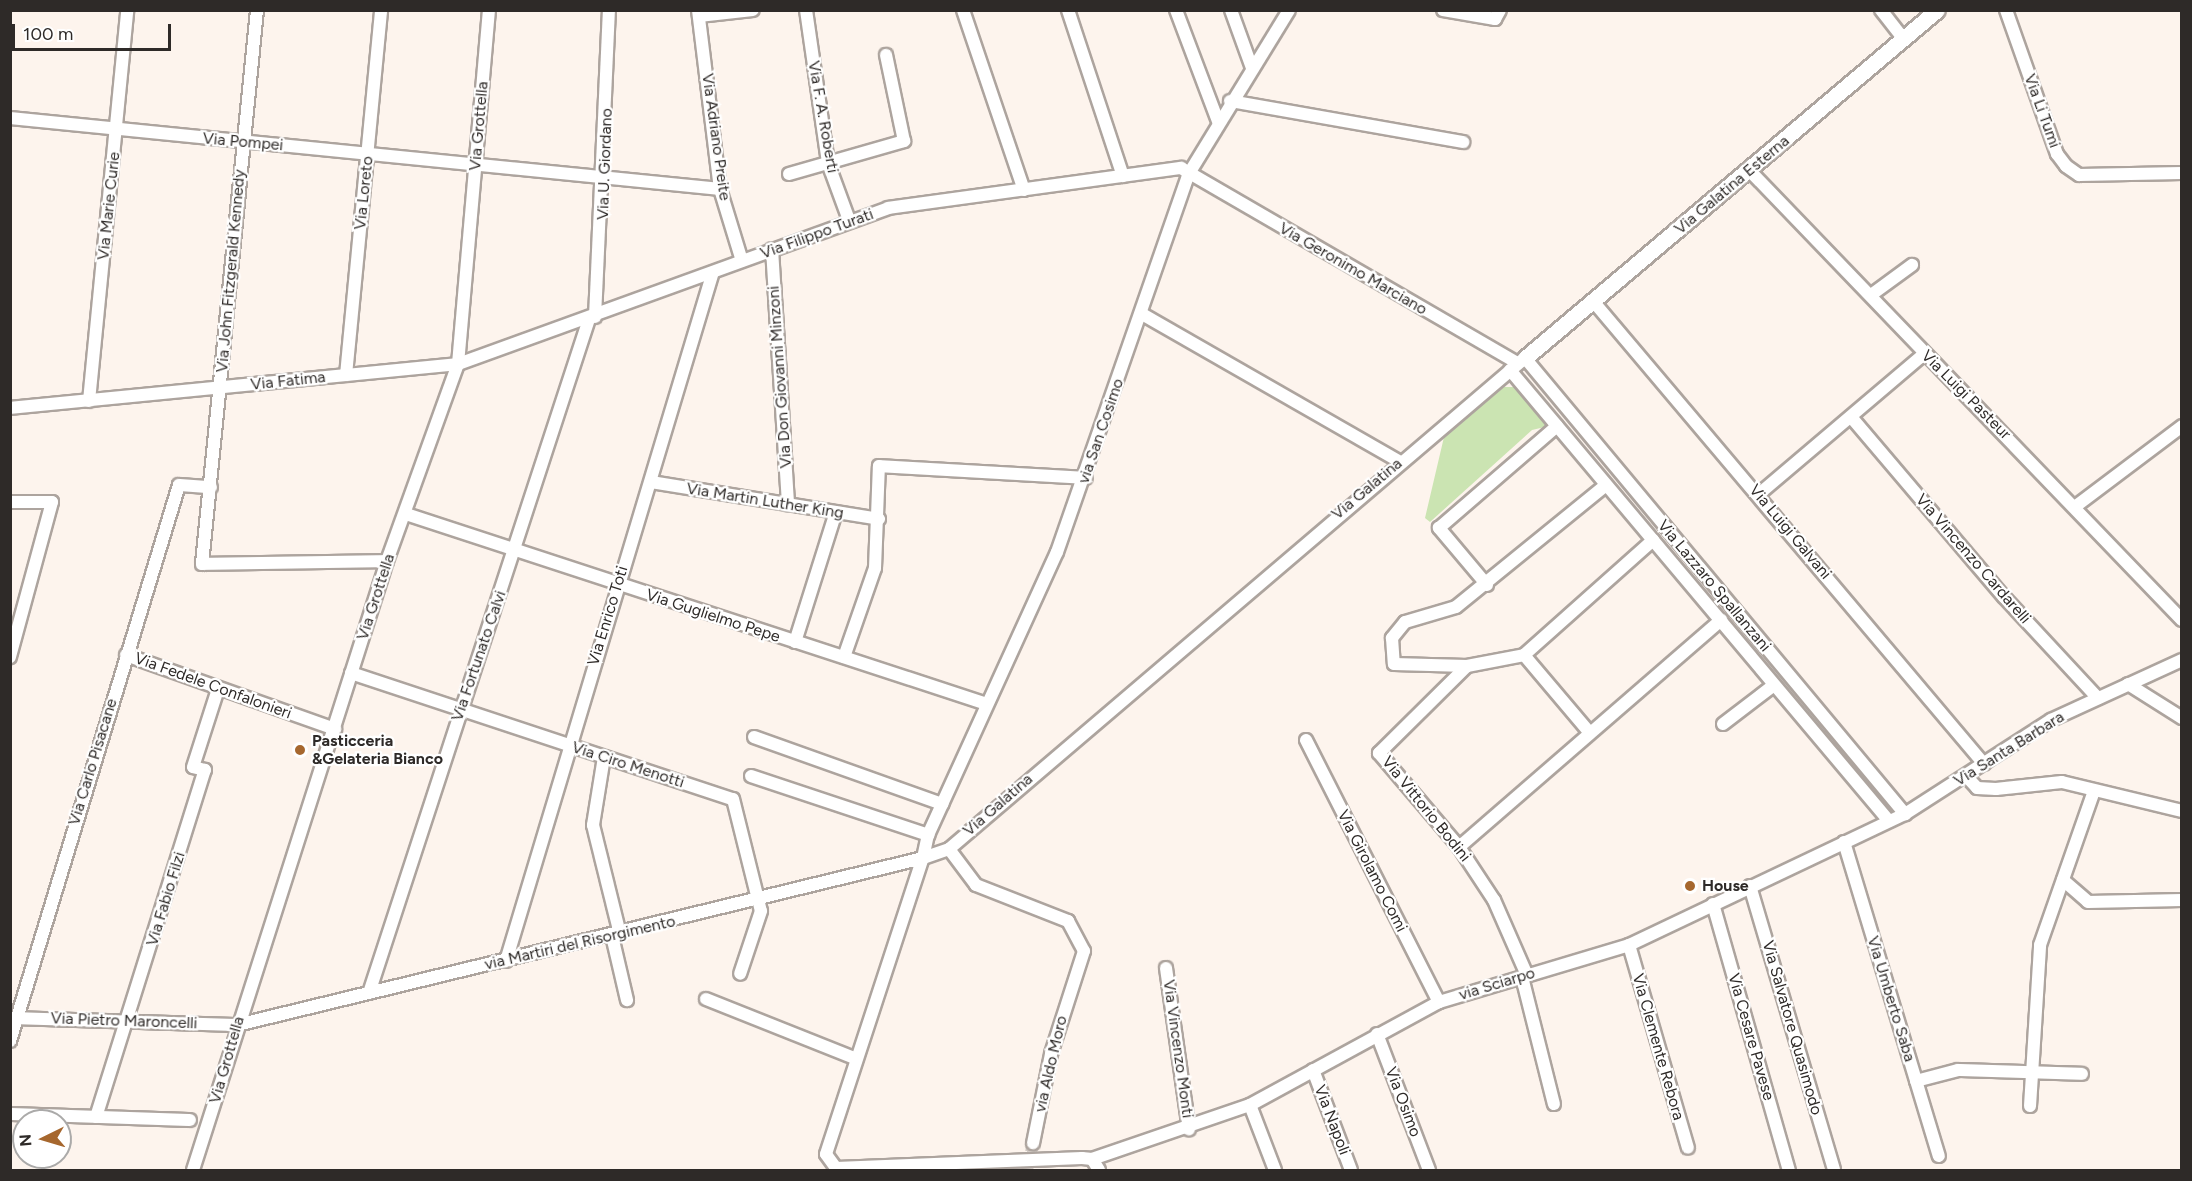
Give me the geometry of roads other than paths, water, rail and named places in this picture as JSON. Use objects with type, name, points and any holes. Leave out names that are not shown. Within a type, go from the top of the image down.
[{"type":"main road","name":"Via Galatina Esterna","points":[[1518,364],[1750,171],[1937,10]]},
{"type":"street","name":"Via Marie Curie","points":[[89,401],[127,10]]},
{"type":"street","name":"Via John Fitzgerald Kennedy","points":[[257,10],[202,564],[387,561]]},
{"type":"street","name":"Via Loreto","points":[[346,375],[381,10]]},
{"type":"street","name":"Via U. Giordano","points":[[592,318],[606,178],[609,10]]},
{"type":"street","points":[[699,13],[753,10]]},
{"type":"street","name":"Via F. A. Roberti","points":[[806,10],[828,162],[849,220]]},
{"type":"street","points":[[963,10],[1024,190]]},
{"type":"street","points":[[1068,10],[1122,176]]},
{"type":"street","points":[[1176,10],[1218,121]]},
{"type":"street","points":[[1231,10],[1252,68]]},
{"type":"street","points":[[1443,10],[1495,19],[1500,10]]},
{"type":"street","points":[[1881,10],[1904,39]]},
{"type":"street","name":"Via Li Tumi","points":[[2006,10],[2057,154],[2066,166],[2079,175],[2181,173]]},
{"type":"street","name":"Via Grottella","points":[[193,1170],[237,1025],[335,729],[387,561],[406,514],[458,364],[490,11]]},
{"type":"street","name":"Via Adriano Preite","points":[[699,13],[720,189],[742,261]]},
{"type":"street","name":"via San Cosimo","points":[[923,858],[928,835],[1086,478],[1188,175],[1218,121],[1285,13]]},
{"type":"street","points":[[789,174],[904,141],[886,56]]},
{"type":"street","points":[[1230,101],[1463,142]]},
{"type":"street","name":"Via Pompei","points":[[10,118],[243,142],[475,162],[720,189]]},
{"type":"street","name":"Via Filippo Turati","points":[[458,364],[592,318],[849,220],[918,202],[1181,168],[1188,175]]},
{"type":"street","name":"Via Luigi Pasteur","points":[[1750,171],[1871,295],[1924,354],[2076,506],[2181,620]]},
{"type":"street","name":"Via Geronimo Marciano","points":[[1188,175],[1518,364]]},
{"type":"street","name":"Via Don Giovanni Minzoni","points":[[772,249],[788,504]]},
{"type":"street","points":[[1871,295],[1912,265]]},
{"type":"street","name":"Via Enrico Toti","points":[[506,961],[568,746],[651,482],[713,272]]},
{"type":"street","name":"Via Luigi Galvani","points":[[1593,301],[1759,494],[1984,764]]},
{"type":"street","points":[[1142,314],[1400,462]]},
{"type":"street","name":"Via Fortunato Calvi","points":[[369,993],[460,710],[592,318]]},
{"type":"street","points":[[1759,494],[1852,418],[1924,354]]},
{"type":"street","name":"Via Fatima","points":[[10,408],[458,364]]},
{"type":"street","name":"Via Lazzaro Spallanzani","points":[[1518,364],[1557,426],[1889,821]]},
{"type":"street","name":"Via Lazzaro Spallanzani","points":[[1518,364],[1905,814]]},
{"type":"street","name":"Via Galatina","points":[[923,858],[948,849],[1400,462],[1518,364]]},
{"type":"street","name":"Via Vincenzo Cardarelli","points":[[1852,418],[2004,597],[2098,698]]},
{"type":"street","points":[[1486,585],[1439,528],[1557,426]]},
{"type":"street","points":[[2076,506],[2178,433]]},
{"type":"street","points":[[844,657],[875,568],[879,519],[879,466],[1086,478]]},
{"type":"street","name":"Via Martin Luther King","points":[[651,482],[879,519]]},
{"type":"street","name":"Via Carlo Pisacane","points":[[10,1041],[14,1018],[179,485],[211,487]]},
{"type":"street","points":[[1606,485],[1486,585],[1456,607],[1405,622],[1392,638],[1394,664],[1467,666],[1524,655],[1653,540]]},
{"type":"street","points":[[10,502],[52,502],[10,657]]},
{"type":"street","points":[[795,642],[837,512]]},
{"type":"street","name":"Via Guglielmo Pepe","points":[[406,514],[514,552],[987,704]]},
{"type":"street","points":[[1459,847],[1721,620]]},
{"type":"street","name":"Via Fedele Confalonieri","points":[[126,654],[218,689],[335,729]]},
{"type":"street","points":[[1524,655],[1590,733]]},
{"type":"street","name":"Via Santa Barbara","points":[[1905,814],[2051,720],[2181,660]]},
{"type":"street","name":"Via Vittorio Bodini","points":[[1467,666],[1379,753],[1459,847],[1494,900],[1525,976],[1554,1104]]},
{"type":"street","name":"Via Ciro Menotti","points":[[351,673],[733,799],[761,911],[740,974]]},
{"type":"street","points":[[2128,684],[2181,718]]},
{"type":"street","points":[[1723,724],[1774,685]]},
{"type":"street","name":"Via Fabio Filzi","points":[[96,1117],[205,770],[192,767],[218,689]]},
{"type":"street","points":[[754,737],[942,804]]},
{"type":"street","name":"Via Girolamo Comi","points":[[1306,740],[1439,1002]]},
{"type":"street","points":[[604,757],[593,825],[627,1000]]},
{"type":"street","points":[[751,776],[928,835]]},
{"type":"street","points":[[1966,776],[1987,789],[2062,782],[2181,811]]},
{"type":"street","points":[[2030,1106],[2040,945],[2094,791]]},
{"type":"street","name":"via Sciarpo","points":[[1096,1165],[1250,1106],[1377,1034],[1439,1002],[1629,945],[1905,814]]},
{"type":"street","name":"Via Umberto Saba","points":[[1844,842],[1939,1156]]},
{"type":"street","name":"via Aldo Moro","points":[[948,849],[976,885],[1068,921],[1084,951],[1051,1053],[1033,1143]]},
{"type":"street","points":[[923,858],[854,1058],[826,1154],[836,1168],[1096,1165]]},
{"type":"street","name":"via Martiri del Risorgimento","points":[[237,1025],[616,935],[923,858]]},
{"type":"street","points":[[2063,880],[2088,902],[2181,900]]},
{"type":"street","name":"Via Salvatore Quasimodo","points":[[1750,886],[1834,1170]]},
{"type":"street","name":"Via Cesare Pavese","points":[[1713,904],[1789,1170]]},
{"type":"street","name":"Via Clemente Rebora","points":[[1629,945],[1688,1148]]},
{"type":"street","name":"Via Vincenzo Monti","points":[[1166,968],[1189,1129]]},
{"type":"street","points":[[706,999],[854,1058]]},
{"type":"street","name":"Via Pietro Maroncelli","points":[[14,1018],[237,1025]]},
{"type":"street","name":"Via Osimo","points":[[1377,1034],[1430,1170]]},
{"type":"street","name":"Via Napoli","points":[[1313,1070],[1351,1170]]},
{"type":"street","points":[[1916,1081],[1958,1070],[2082,1074]]},
{"type":"street","points":[[1250,1106],[1275,1170]]},
{"type":"street","points":[[10,1114],[190,1120]]},
{"type":"tunnel","points":[[1027,1170],[1033,1143]]},
{"type":"place","name":"Pasticceria &Gelateria Bianco","points":[[300,750]]},
{"type":"place","name":"House","points":[[1690,886]]}]
